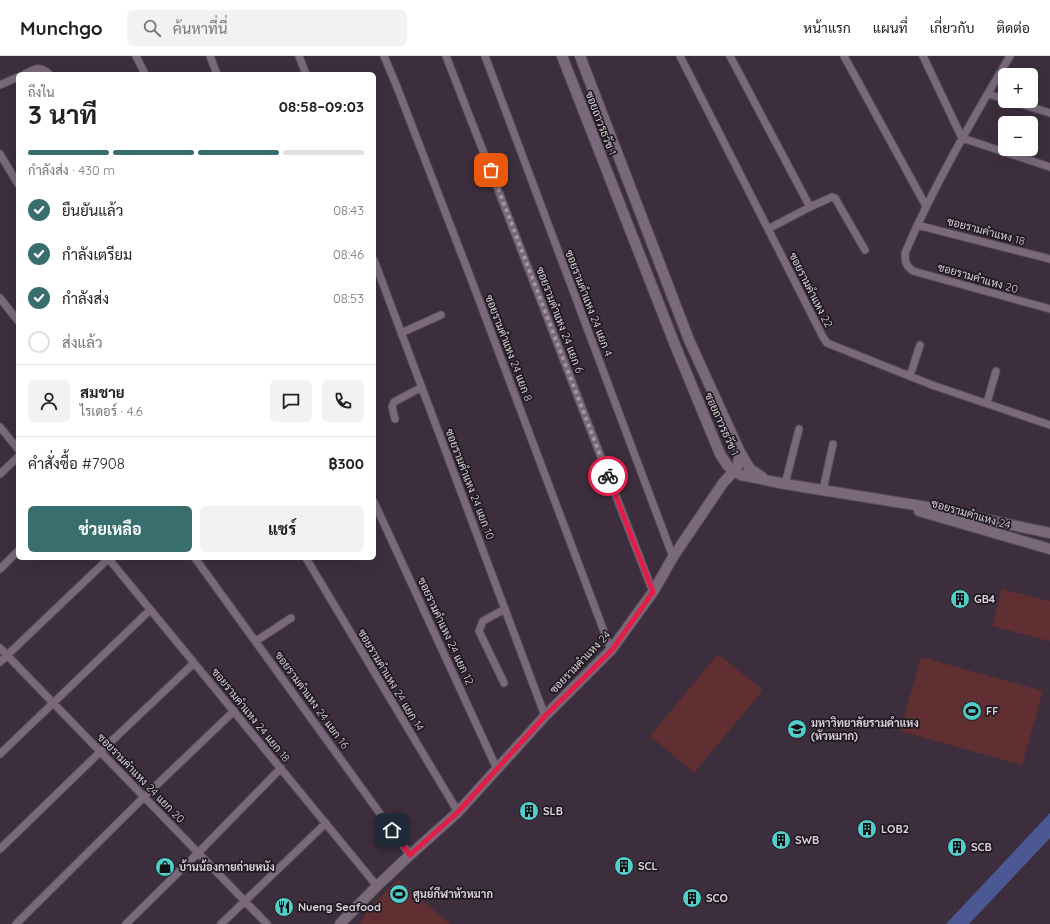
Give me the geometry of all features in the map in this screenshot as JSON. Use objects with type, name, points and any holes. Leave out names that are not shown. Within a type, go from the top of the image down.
[{"type":"main road","name":"ซอยถาวรธวัช 1","points":[[562,56],[675,345],[720,454],[727,465],[734,471],[738,465],[740,452],[689,340],[580,56]]},
{"type":"main road","points":[[675,345],[678,350],[682,350],[690,345],[689,340]]},
{"type":"main road","points":[[740,452],[750,469],[767,480]]},
{"type":"main road","points":[[720,454],[724,473],[723,483],[740,480],[767,480]]},
{"type":"main road","name":"ซอยรามคำแหง 24","points":[[340,924],[377,886],[458,812],[545,716],[612,650],[653,592],[672,557],[723,483],[734,471],[741,475],[785,484],[927,507],[1048,533]]},
{"type":"main road","name":"ซอยรามคำแหง 24","points":[[887,500],[902,507],[1050,549]]},
{"type":"street","points":[[136,56],[144,72]]},
{"type":"street","points":[[210,56],[216,72]]},
{"type":"street","points":[[299,56],[305,72]]},
{"type":"street","name":"ซอยรามคำแหง 24 แยก 8","points":[[384,56],[476,291],[612,650]]},
{"type":"street","name":"ซอยรามคำแหง 24 แยก 6","points":[[446,56],[653,592]]},
{"type":"street","name":"ซอยรามคำแหง 24 แยก 4","points":[[485,56],[672,557]]},
{"type":"street","name":"ซอยรามคำแหง 22","points":[[680,56],[823,337],[827,342],[932,385],[1050,425]]},
{"type":"street","points":[[730,56],[810,207]]},
{"type":"street","points":[[844,56],[926,206]]},
{"type":"street","points":[[923,56],[962,138],[1050,167]]},
{"type":"street","points":[[917,225],[962,138],[1010,56]]},
{"type":"street","points":[[30,72],[39,68],[46,72]]},
{"type":"street","points":[[0,85],[16,78]]},
{"type":"street","points":[[988,94],[998,97]]},
{"type":"street","points":[[1034,108],[1050,113]]},
{"type":"street","points":[[0,154],[16,181]]},
{"type":"street","points":[[768,229],[832,197],[835,198],[865,250]]},
{"type":"street","name":"ซอยรามคำแหง 18","points":[[917,225],[1050,260]]},
{"type":"street","name":"ซอยรามคำแหง 20","points":[[917,225],[905,254],[907,267],[913,271],[1050,309]]},
{"type":"street","name":"ซอยรามคำแหง 24 แยก 10","points":[[376,265],[545,716]]},
{"type":"street","points":[[0,298],[16,318]]},
{"type":"street","points":[[401,333],[441,315]]},
{"type":"street","points":[[910,376],[920,345]]},
{"type":"street","points":[[987,403],[996,371]]},
{"type":"street","points":[[395,419],[392,407],[394,402],[422,387]]},
{"type":"street","points":[[0,427],[16,447]]},
{"type":"street","points":[[785,484],[799,429]]},
{"type":"street","points":[[823,490],[833,444]]},
{"type":"street","points":[[0,474],[16,459]]},
{"type":"street","name":"ซอยรามคำแหง 24 แยก 12","points":[[376,506],[497,769]]},
{"type":"street","points":[[0,568],[16,553]]},
{"type":"street","points":[[0,662],[106,560]]},
{"type":"street","name":"ซอยรามคำแหง 24 แยก 18","points":[[110,560],[377,886]]},
{"type":"street","name":"ซอยรามคำแหง 24 แยก 16","points":[[196,560],[410,855]]},
{"type":"street","name":"ซอยรามคำแหง 24 แยก 14","points":[[307,560],[458,812]]},
{"type":"street","points":[[504,683],[479,630],[483,621],[505,609]]},
{"type":"street","points":[[0,754],[150,610]]},
{"type":"street","points":[[256,641],[291,618]]},
{"type":"street","name":"ซอยรามคำแหง 24 แยก 20","points":[[0,648],[267,924]]},
{"type":"street","points":[[0,849],[194,663]]},
{"type":"street","points":[[16,924],[144,797],[234,711]]},
{"type":"street","points":[[126,924],[198,853],[280,768]]},
{"type":"street","points":[[220,924],[245,902],[326,823]]},
{"type":"shaded area","points":[[1002,589],[1050,601],[1050,641],[992,626]]},
{"type":"shaded area","points":[[718,654],[763,690],[694,773],[650,736]]},
{"type":"shaded area","name":"FF","points":[[921,657],[1043,691],[1022,765],[900,731]]},
{"type":"shaded area","name":"ศูนย์กีฬาหัวหมาก","points":[[398,880],[450,924],[360,924],[368,909]]},
{"type":"water","points":[[1050,813],[1050,838],[969,924],[946,924]]},
{"type":"way so far","points":[[491,170],[608,476]]},
{"type":"place","name":"GB4","points":[[960,599]]},
{"type":"place","name":"FF","points":[[972,711]]},
{"type":"place","name":"มหาวิทยาลัยรามคำแหง (หัวหมาก)","points":[[797,729]]},
{"type":"place","name":"SLB","points":[[529,811]]},
{"type":"place","name":"LOB2","points":[[867,829]]},
{"type":"place","name":"SWB","points":[[781,840]]},
{"type":"place","name":"SCB","points":[[957,847]]},
{"type":"place","name":"SCL","points":[[624,866]]},
{"type":"place","name":"บ้านน้องกายถ่ายหนัง","points":[[165,867]]},
{"type":"place","name":"ศูนย์กีฬาหัวหมาก","points":[[399,894]]},
{"type":"place","name":"SCO","points":[[692,898]]},
{"type":"place","name":"Nueng Seafood","points":[[284,907]]},
{"type":"route","points":[[392,830],[410,855],[458,812],[545,716],[612,650],[653,592],[608,476]]}]
